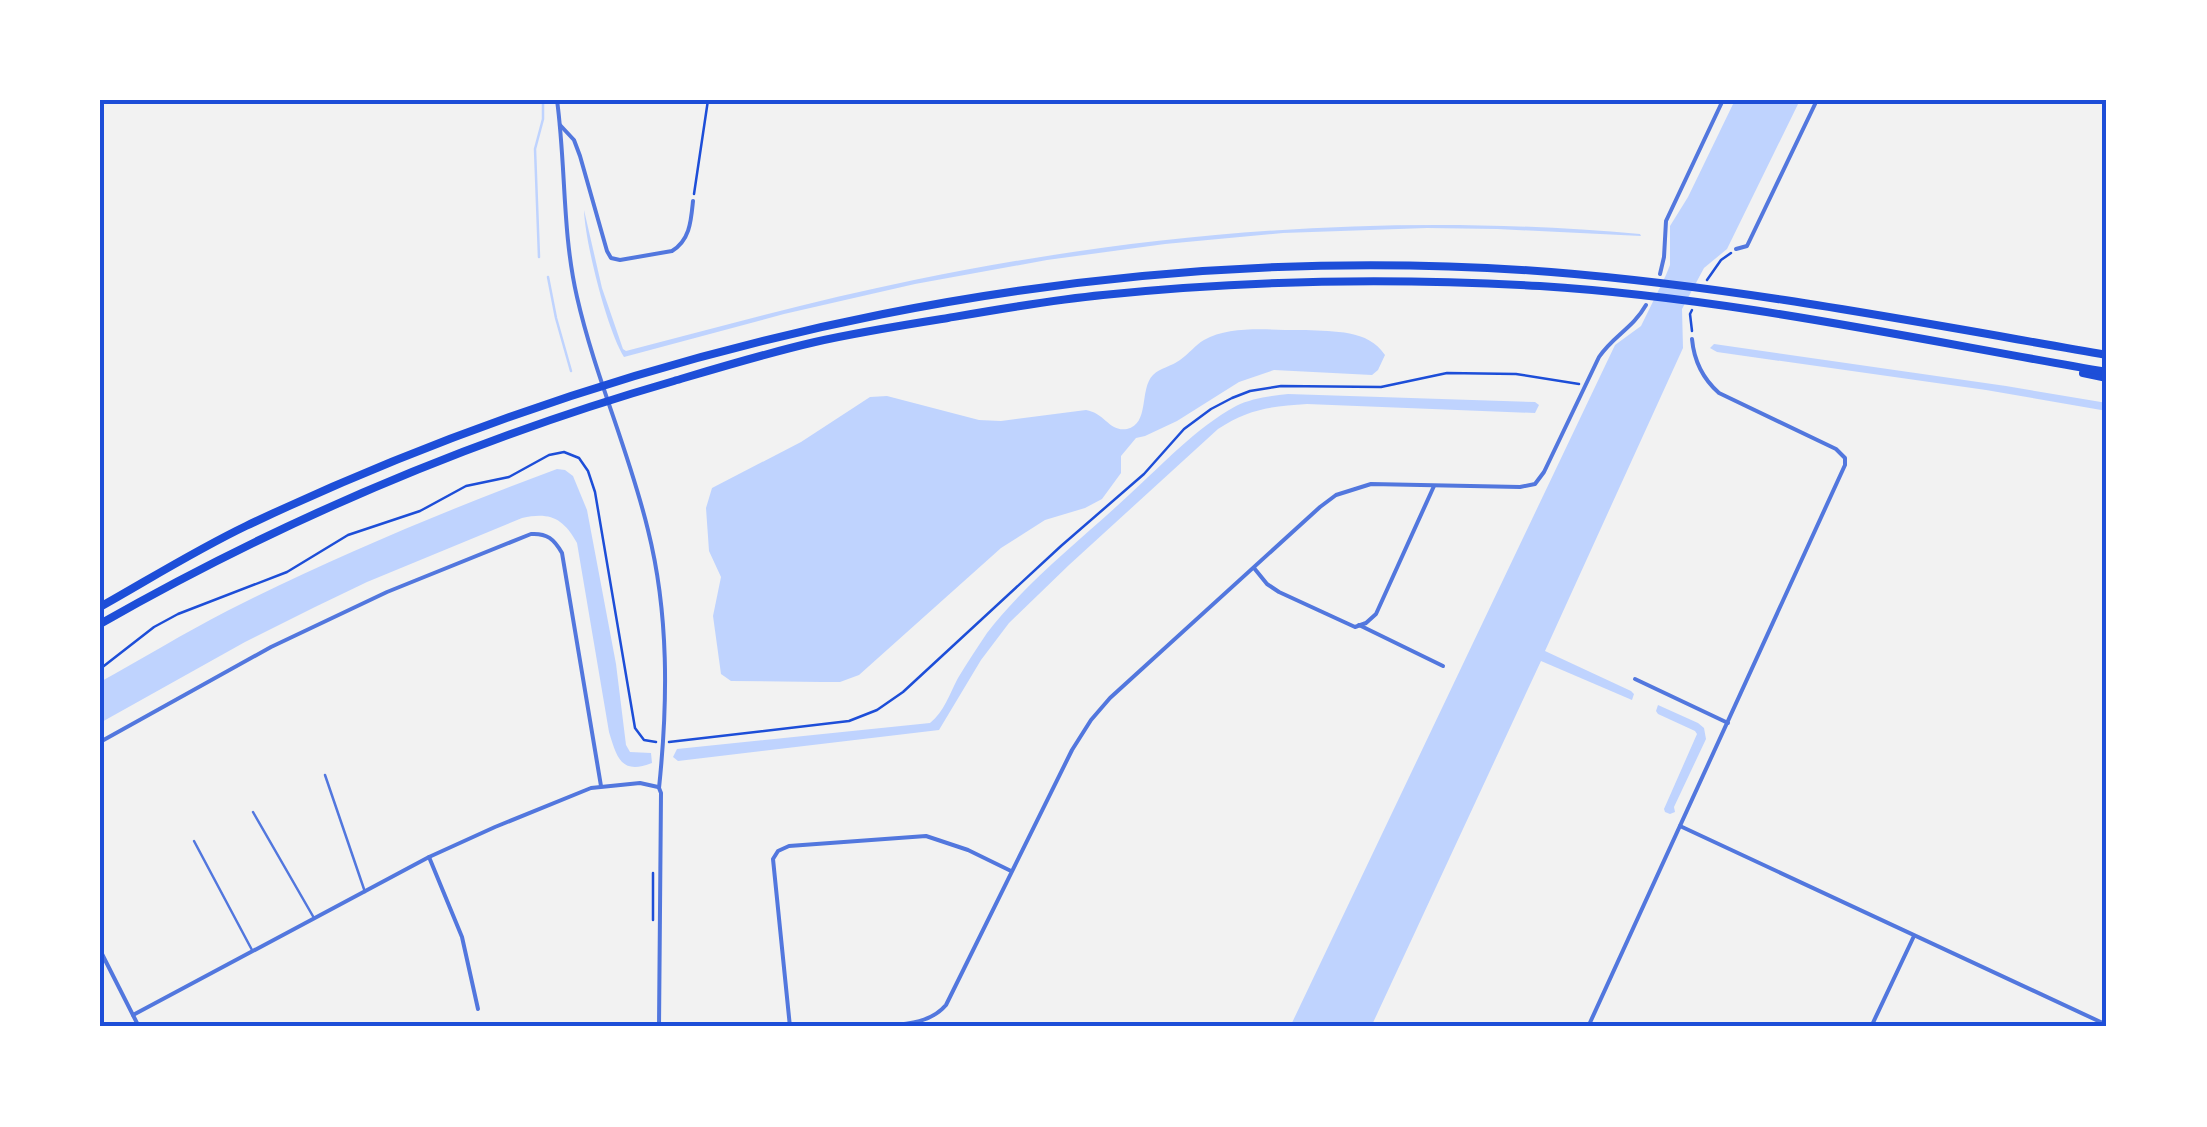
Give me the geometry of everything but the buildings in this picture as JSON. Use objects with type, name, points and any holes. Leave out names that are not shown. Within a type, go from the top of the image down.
[{"type":"highway","points":[[100,607],[242,528],[460,434],[583,391],[820,327],[1002,294],[1207,271],[1317,267],[1548,272],[1720,290],[2107,354]]},
{"type":"highway","points":[[100,624],[308,516],[414,470],[585,407],[817,341],[1102,295],[1310,283],[1543,286],[1713,304],[2107,375]]},
{"type":"street","points":[[557,100],[568,254],[586,332],[642,506],[659,585],[665,682],[658,788],[659,1027]]},
{"type":"street","points":[[1660,274],[1666,222],[1723,100]]},
{"type":"street","points":[[1736,250],[1748,246],[1816,100]]},
{"type":"street","points":[[560,125],[574,140],[611,258],[620,260],[678,248],[689,229],[693,200]]},
{"type":"street","points":[[873,1027],[902,1026],[937,1016],[946,1005],[1072,750],[1110,698],[1336,496],[1371,484],[1535,484],[1604,349],[1628,329],[1646,305]]},
{"type":"street","points":[[1588,1027],[1846,460],[1836,449],[1718,392],[1696,362],[1692,339]]},
{"type":"street","points":[[1359,626],[1376,614],[1434,486]]},
{"type":"street","points":[[100,742],[288,639],[388,592],[538,534],[554,540],[562,552],[601,786]]},
{"type":"street","points":[[1254,568],[1278,592],[1443,666]]},
{"type":"street","points":[[1635,679],[1728,723]]},
{"type":"street","points":[[132,1015],[429,857],[576,793],[640,782],[658,788]]},
{"type":"street","points":[[1680,826],[2107,1024]]},
{"type":"street","points":[[790,1027],[773,859],[778,850],[926,836],[968,850],[1012,872]]},
{"type":"street","points":[[429,857],[462,938],[478,1010]]},
{"type":"street","points":[[1871,1027],[1914,936]]},
{"type":"street","points":[[100,951],[138,1027]]},
{"type":"lane","points":[[325,775],[364,892]]},
{"type":"lane","points":[[253,812],[315,919]]},
{"type":"lane","points":[[194,840],[252,952]]},
{"type":"path","points":[[693,200],[708,100]]},
{"type":"path","points":[[1711,271],[1736,250]]},
{"type":"path","points":[[1690,314],[1692,339]]},
{"type":"path","points":[[663,742],[849,721],[877,710],[903,692],[1122,494],[1192,422],[1232,398],[1281,386],[1380,387],[1447,372],[1538,376],[1585,386]]},
{"type":"water","points":[[1735,100],[1800,100],[1727,249],[1704,268],[1682,309],[1683,348],[1545,651],[1631,691],[1632,700],[1541,661],[1371,1027],[1290,1027],[1615,345],[1641,326],[1666,275],[1670,265],[1670,226]]},
{"type":"water","points":[[584,210],[602,288],[626,351],[914,280],[1184,238],[1276,230],[1458,225],[1641,236],[1427,228],[1283,233],[1165,244],[915,284],[624,357],[598,285]]},
{"type":"water","points":[[1240,330],[1306,330],[1360,336],[1385,355],[1372,375],[1274,370],[1239,382],[1177,421],[1136,438],[1121,456],[1121,473],[1102,499],[1045,520],[1001,548],[859,675],[840,682],[822,682],[731,681],[721,674],[713,616],[721,577],[709,551],[706,508],[712,488],[801,442],[870,397],[887,396],[979,420],[1001,421],[1086,410],[1116,428],[1127,429],[1139,420],[1153,375],[1204,340]]},
{"type":"water","points":[[1714,344],[2107,403],[2107,411],[1717,352],[1710,348]]},
{"type":"water","points":[[1288,394],[1539,405],[1535,413],[1307,404],[1240,417],[1218,429],[1009,623],[981,660],[939,730],[678,761],[673,757],[677,749],[930,723],[987,633],[1019,596],[1180,447],[1242,403]]},
{"type":"water","points":[[557,469],[573,476],[587,510],[616,664],[626,745],[630,752],[651,753],[652,763],[627,765],[615,749],[577,543],[561,523],[540,516],[522,518],[367,582],[245,642],[100,723],[100,682],[195,628],[349,553]]},
{"type":"water","points":[[1658,705],[1698,723],[1704,728],[1706,739],[1675,812],[1670,814],[1664,809],[1697,734],[1658,714]]},
{"type":"waterway","points":[[539,257],[535,149],[543,119],[543,100]]},
{"type":"waterway","points":[[548,277],[571,371]]}]
